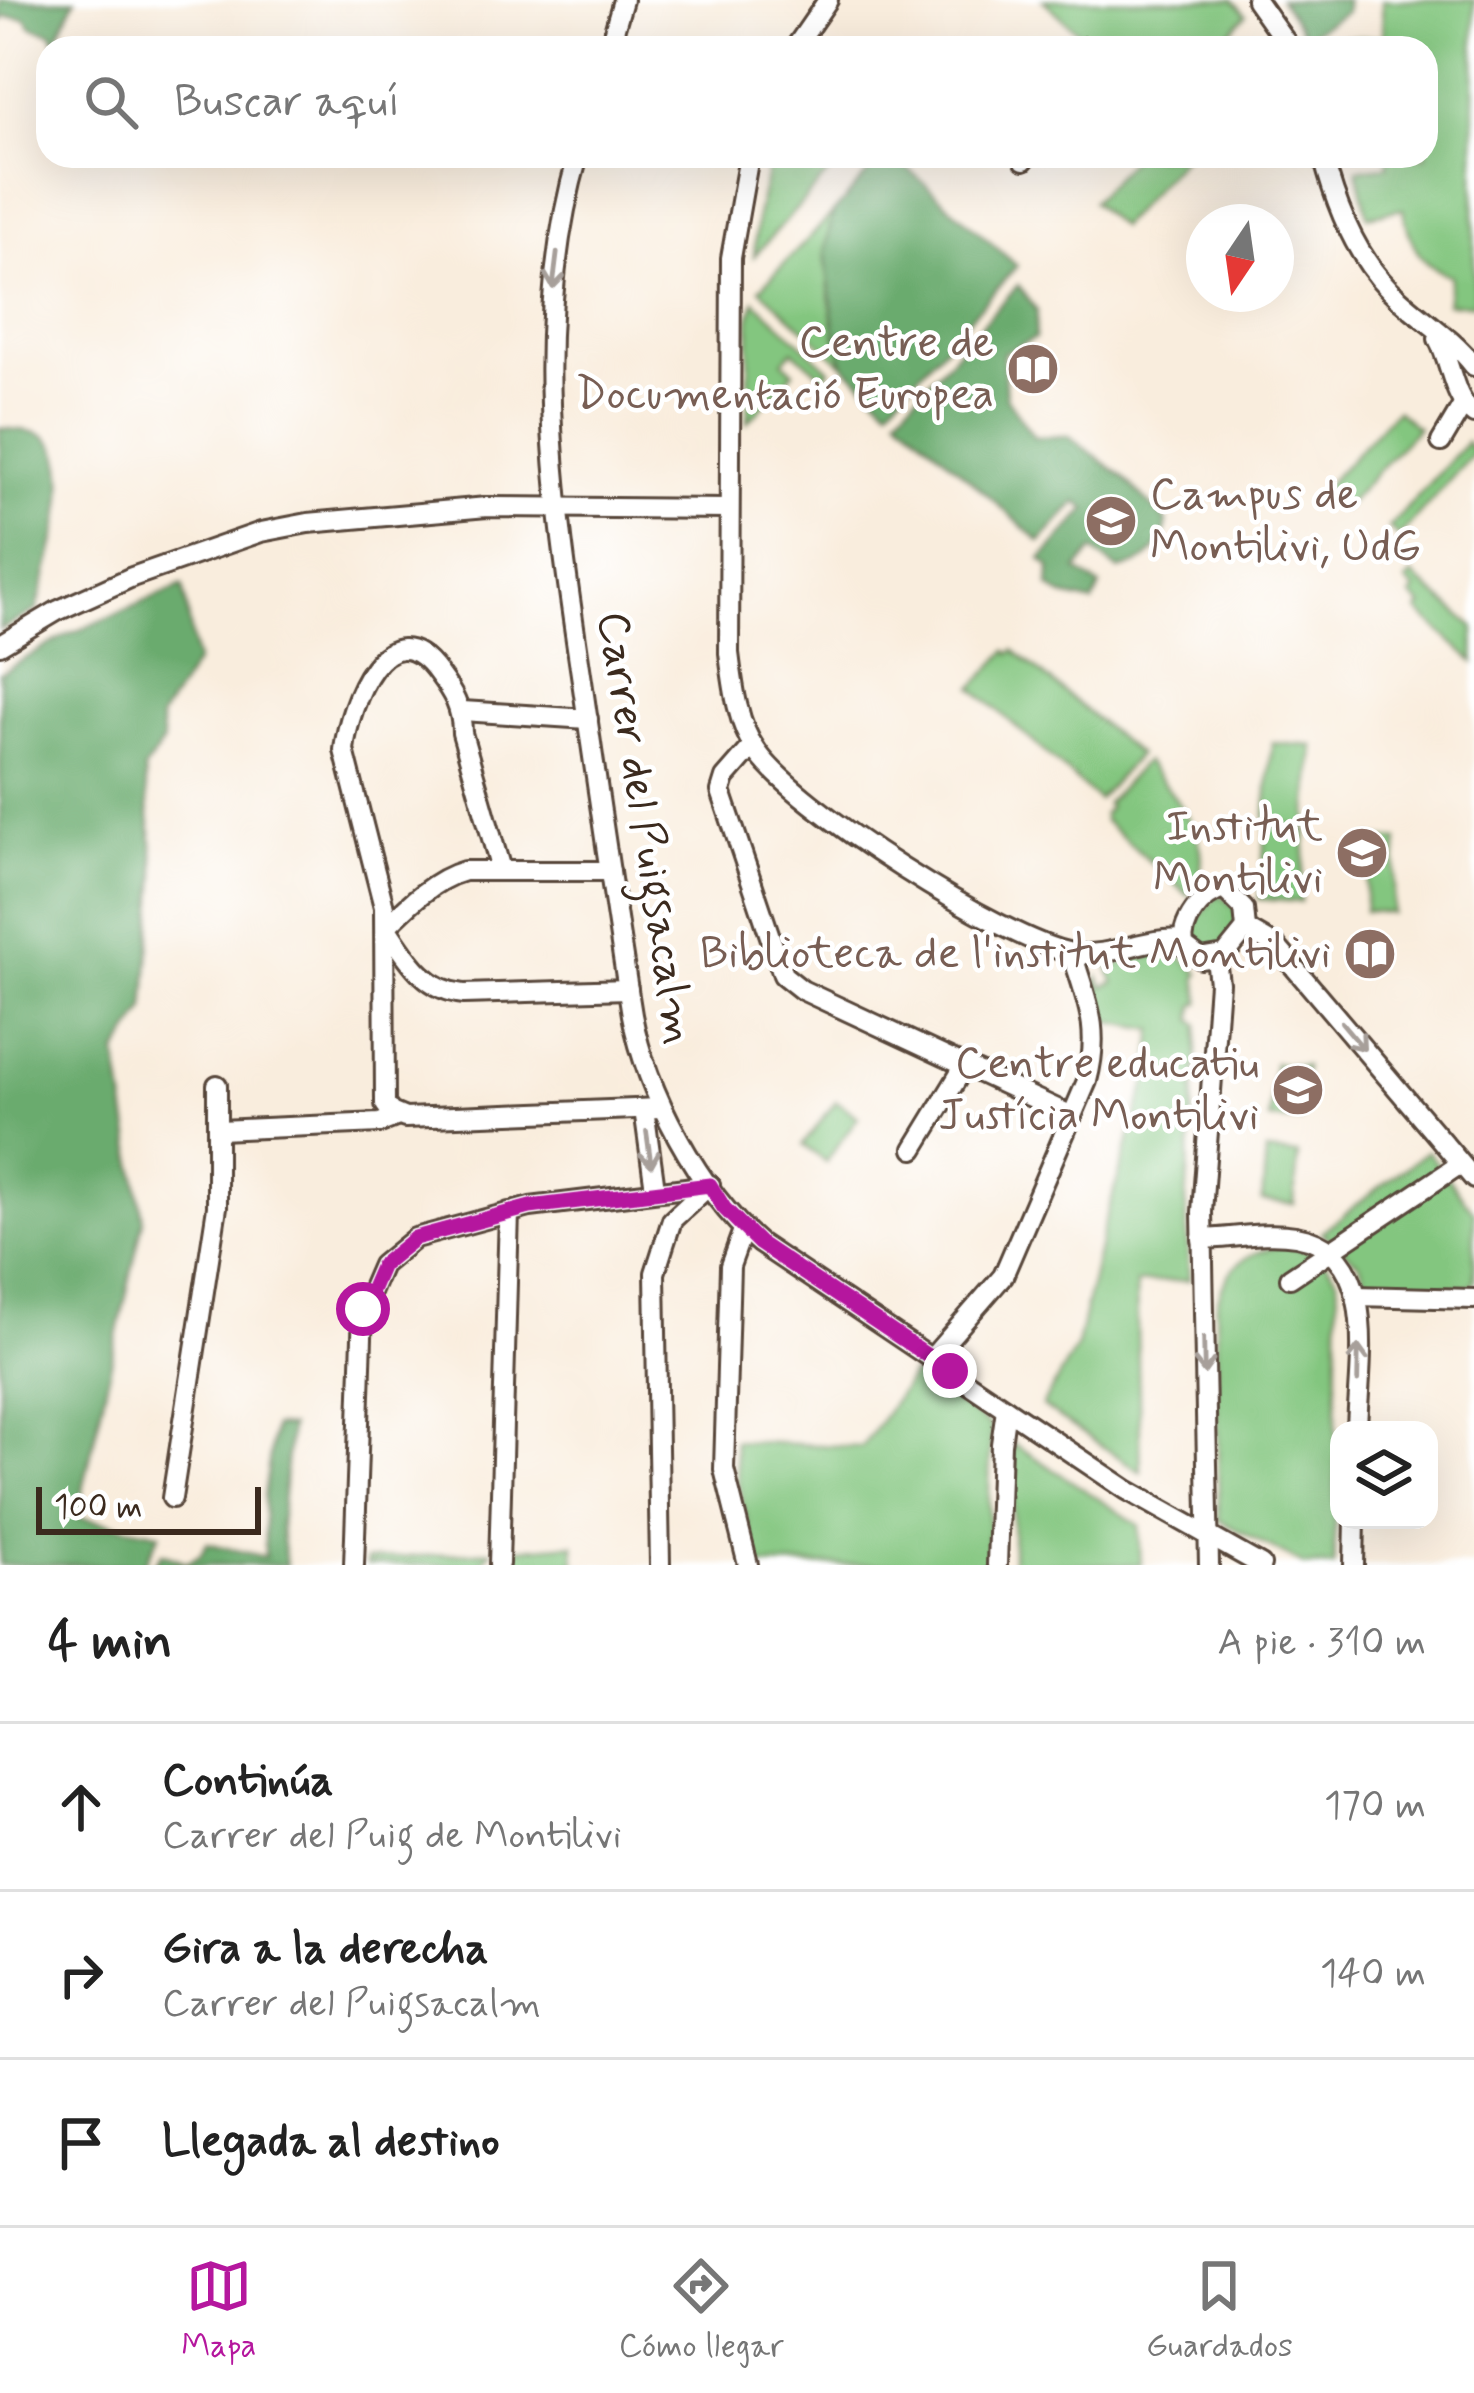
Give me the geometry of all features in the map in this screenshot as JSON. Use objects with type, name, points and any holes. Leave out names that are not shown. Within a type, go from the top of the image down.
[{"type":"street","points":[[613,36],[623,0]]},
{"type":"street","points":[[803,36],[828,0]]},
{"type":"street","points":[[1256,0],[1282,36]]},
{"type":"street","name":"Carrer del Puigsacalm","points":[[575,168],[551,301],[550,434],[562,556],[628,988],[652,1108],[743,1230],[1126,1490],[1261,1565]]},
{"type":"street","points":[[747,168],[731,258],[729,653],[739,709],[752,746],[786,786],[924,881],[1047,947],[1102,956],[1181,940]]},
{"type":"street","points":[[1327,168],[1358,246],[1390,290],[1474,366]]},
{"type":"street","points":[[1429,324],[1448,356],[1468,409]]},
{"type":"street","points":[[1468,409],[1462,385],[1474,376]]},
{"type":"street","points":[[0,645],[57,611],[132,577],[261,532],[488,507],[730,509]]},
{"type":"street","points":[[398,1116],[385,1104],[384,1092],[385,907],[346,760],[348,730],[372,669],[396,649],[422,654],[462,711],[462,733],[501,870]]},
{"type":"street","points":[[462,711],[588,719]]},
{"type":"street","points":[[752,746],[725,778],[721,791],[783,975],[802,990],[1072,1116]]},
{"type":"street","points":[[386,927],[451,874],[610,872]]},
{"type":"street","points":[[1219,889],[1244,909],[1246,928],[1232,949],[1216,958],[1201,959],[1181,940],[1190,916],[1219,889]]},
{"type":"street","points":[[386,927],[420,974],[452,993],[628,988]]},
{"type":"street","points":[[1246,928],[1277,947],[1466,1172],[1290,1278]]},
{"type":"street","points":[[932,1359],[1003,1276],[1088,1081],[1095,1035],[1072,953]]},
{"type":"street","points":[[1209,1565],[1202,1239],[1219,983],[1216,958]]},
{"type":"street","points":[[914,1149],[964,1066]]},
{"type":"street","points":[[172,1498],[218,1207],[217,1085]]},
{"type":"street","points":[[219,1130],[380,1123],[398,1116],[652,1108],[655,1189]]},
{"type":"street","points":[[354,1565],[362,1321],[371,1283],[389,1258],[415,1238],[509,1212],[710,1185]]},
{"type":"street","points":[[660,1565],[655,1273],[672,1220],[710,1185]]},
{"type":"street","points":[[499,1565],[509,1212]]},
{"type":"street","points":[[743,1230],[730,1266],[724,1469],[748,1565]]},
{"type":"street","points":[[1202,1239],[1298,1236],[1332,1252],[1350,1274],[1357,1296],[1357,1421]]},
{"type":"street","points":[[1357,1296],[1474,1299]]},
{"type":"street","points":[[997,1565],[1000,1444],[1006,1409]]},
{"type":"street","points":[[1354,1565],[1355,1529]]},
{"type":"green space","points":[[0,0],[75,0],[58,36],[31,27],[25,18],[5,17],[0,22]]},
{"type":"green space","points":[[1043,0],[1233,0],[1246,15],[1226,36],[1083,36]]},
{"type":"green space","points":[[1280,0],[1346,0],[1346,12],[1305,36]]},
{"type":"green space","points":[[1382,0],[1474,0],[1474,304],[1447,303],[1451,276],[1430,265],[1417,250],[1403,209],[1368,216],[1357,169],[1438,168],[1438,36],[1383,36]]},
{"type":"green space","points":[[768,168],[833,168],[754,256]]},
{"type":"green space","points":[[872,168],[907,168],[1017,266],[889,407],[845,366],[836,337],[825,252],[833,213]]},
{"type":"green space","points":[[1123,168],[1173,168],[1119,227],[1092,202]]},
{"type":"green space","points":[[833,213],[829,290],[845,366],[760,289]]},
{"type":"green space","points":[[1018,285],[1037,311],[1035,338],[1003,353],[1006,397],[1034,437],[1069,436],[1122,476],[1167,522],[1157,548],[1128,568],[1118,570],[1093,550],[1077,570],[1100,586],[1093,603],[1063,596],[1049,587],[1050,567],[1042,559],[1087,509],[1077,502],[1040,542],[898,415]]},
{"type":"green space","points":[[755,301],[830,370],[824,377],[793,350],[783,361],[794,372],[748,422],[750,319]]},
{"type":"green space","points":[[1396,410],[1417,428],[1343,509],[1323,489]]},
{"type":"green space","points":[[0,428],[42,435],[53,444],[60,460],[62,502],[37,610],[0,630]]},
{"type":"green space","points":[[1466,442],[1474,453],[1399,537],[1389,528]]},
{"type":"green space","points":[[1412,575],[1474,627],[1474,662],[1418,611],[1422,606],[1411,596],[1415,590],[1406,582]]},
{"type":"green space","points":[[183,585],[196,662],[160,718],[163,742],[144,769],[156,876],[145,1010],[117,1054],[143,1220],[77,1517],[160,1533],[144,1565],[0,1565],[0,673],[63,637]]},
{"type":"green space","points":[[1014,650],[1138,755],[1098,800],[973,688],[1007,651]]},
{"type":"green space","points":[[1272,743],[1314,746],[1307,827],[1265,824]]},
{"type":"green space","points":[[1145,761],[1182,807],[1199,842],[1199,878],[1188,895],[1104,821],[1106,804]]},
{"type":"green space","points":[[1266,827],[1307,831],[1300,902],[1259,899]]},
{"type":"green space","points":[[1370,838],[1398,840],[1392,913],[1364,911]]},
{"type":"green space","points":[[1219,894],[1238,910],[1238,924],[1220,949],[1200,950],[1190,939],[1191,926]]},
{"type":"green space","points":[[1160,953],[1182,957],[1200,974],[1201,1002],[1195,1006],[1193,1020],[1199,1025],[1186,1201],[1189,1280],[1136,1283],[1141,1472],[1042,1406],[1077,1346],[1104,1225],[1147,1082],[1154,1030],[1104,1021],[1096,981],[1099,977],[1103,987],[1114,982],[1108,967]]},
{"type":"green space","points":[[1274,1063],[1305,1066],[1301,1121],[1269,1119]]},
{"type":"green space","points":[[836,1101],[858,1117],[826,1162],[803,1145]]},
{"type":"green space","points":[[1427,1151],[1474,1212],[1474,1282],[1466,1287],[1368,1285],[1359,1263],[1321,1232]]},
{"type":"green space","points":[[1266,1152],[1298,1155],[1294,1204],[1262,1201]]},
{"type":"green space","points":[[1282,1246],[1300,1249],[1327,1264],[1338,1279],[1336,1421],[1330,1421],[1334,1565],[1304,1565],[1219,1520],[1216,1307],[1230,1273],[1257,1253]]},
{"type":"green space","points":[[913,1374],[991,1426],[987,1565],[758,1565],[738,1483],[734,1441],[862,1447]]},
{"type":"green space","points":[[274,1426],[290,1427],[280,1525],[286,1565],[153,1565],[162,1553],[186,1562],[200,1555],[207,1543],[265,1557],[264,1496]]},
{"type":"green space","points":[[1013,1443],[1139,1525],[1141,1565],[1012,1565]]},
{"type":"green space","points":[[574,1544],[575,1565],[517,1565],[508,1549]]},
{"type":"green space","points":[[491,1551],[480,1565],[366,1565],[366,1560]]},
{"type":"place","name":"Centre de Documentació Europea","points":[[1033,369]]},
{"type":"place","name":"Campus de Montilivi, UdG","points":[[1111,521]]},
{"type":"place","name":"Institut Montilivi","points":[[1362,853]]},
{"type":"place","name":"Biblioteca de l'institut Montilivi","points":[[1370,954]]},
{"type":"place","name":"Centre educatiu Justícia Montilivi","points":[[1298,1090]]},
{"type":"route","points":[[363,1309],[382,1265],[415,1238],[530,1207],[710,1185],[724,1208],[759,1243],[950,1371]]}]
